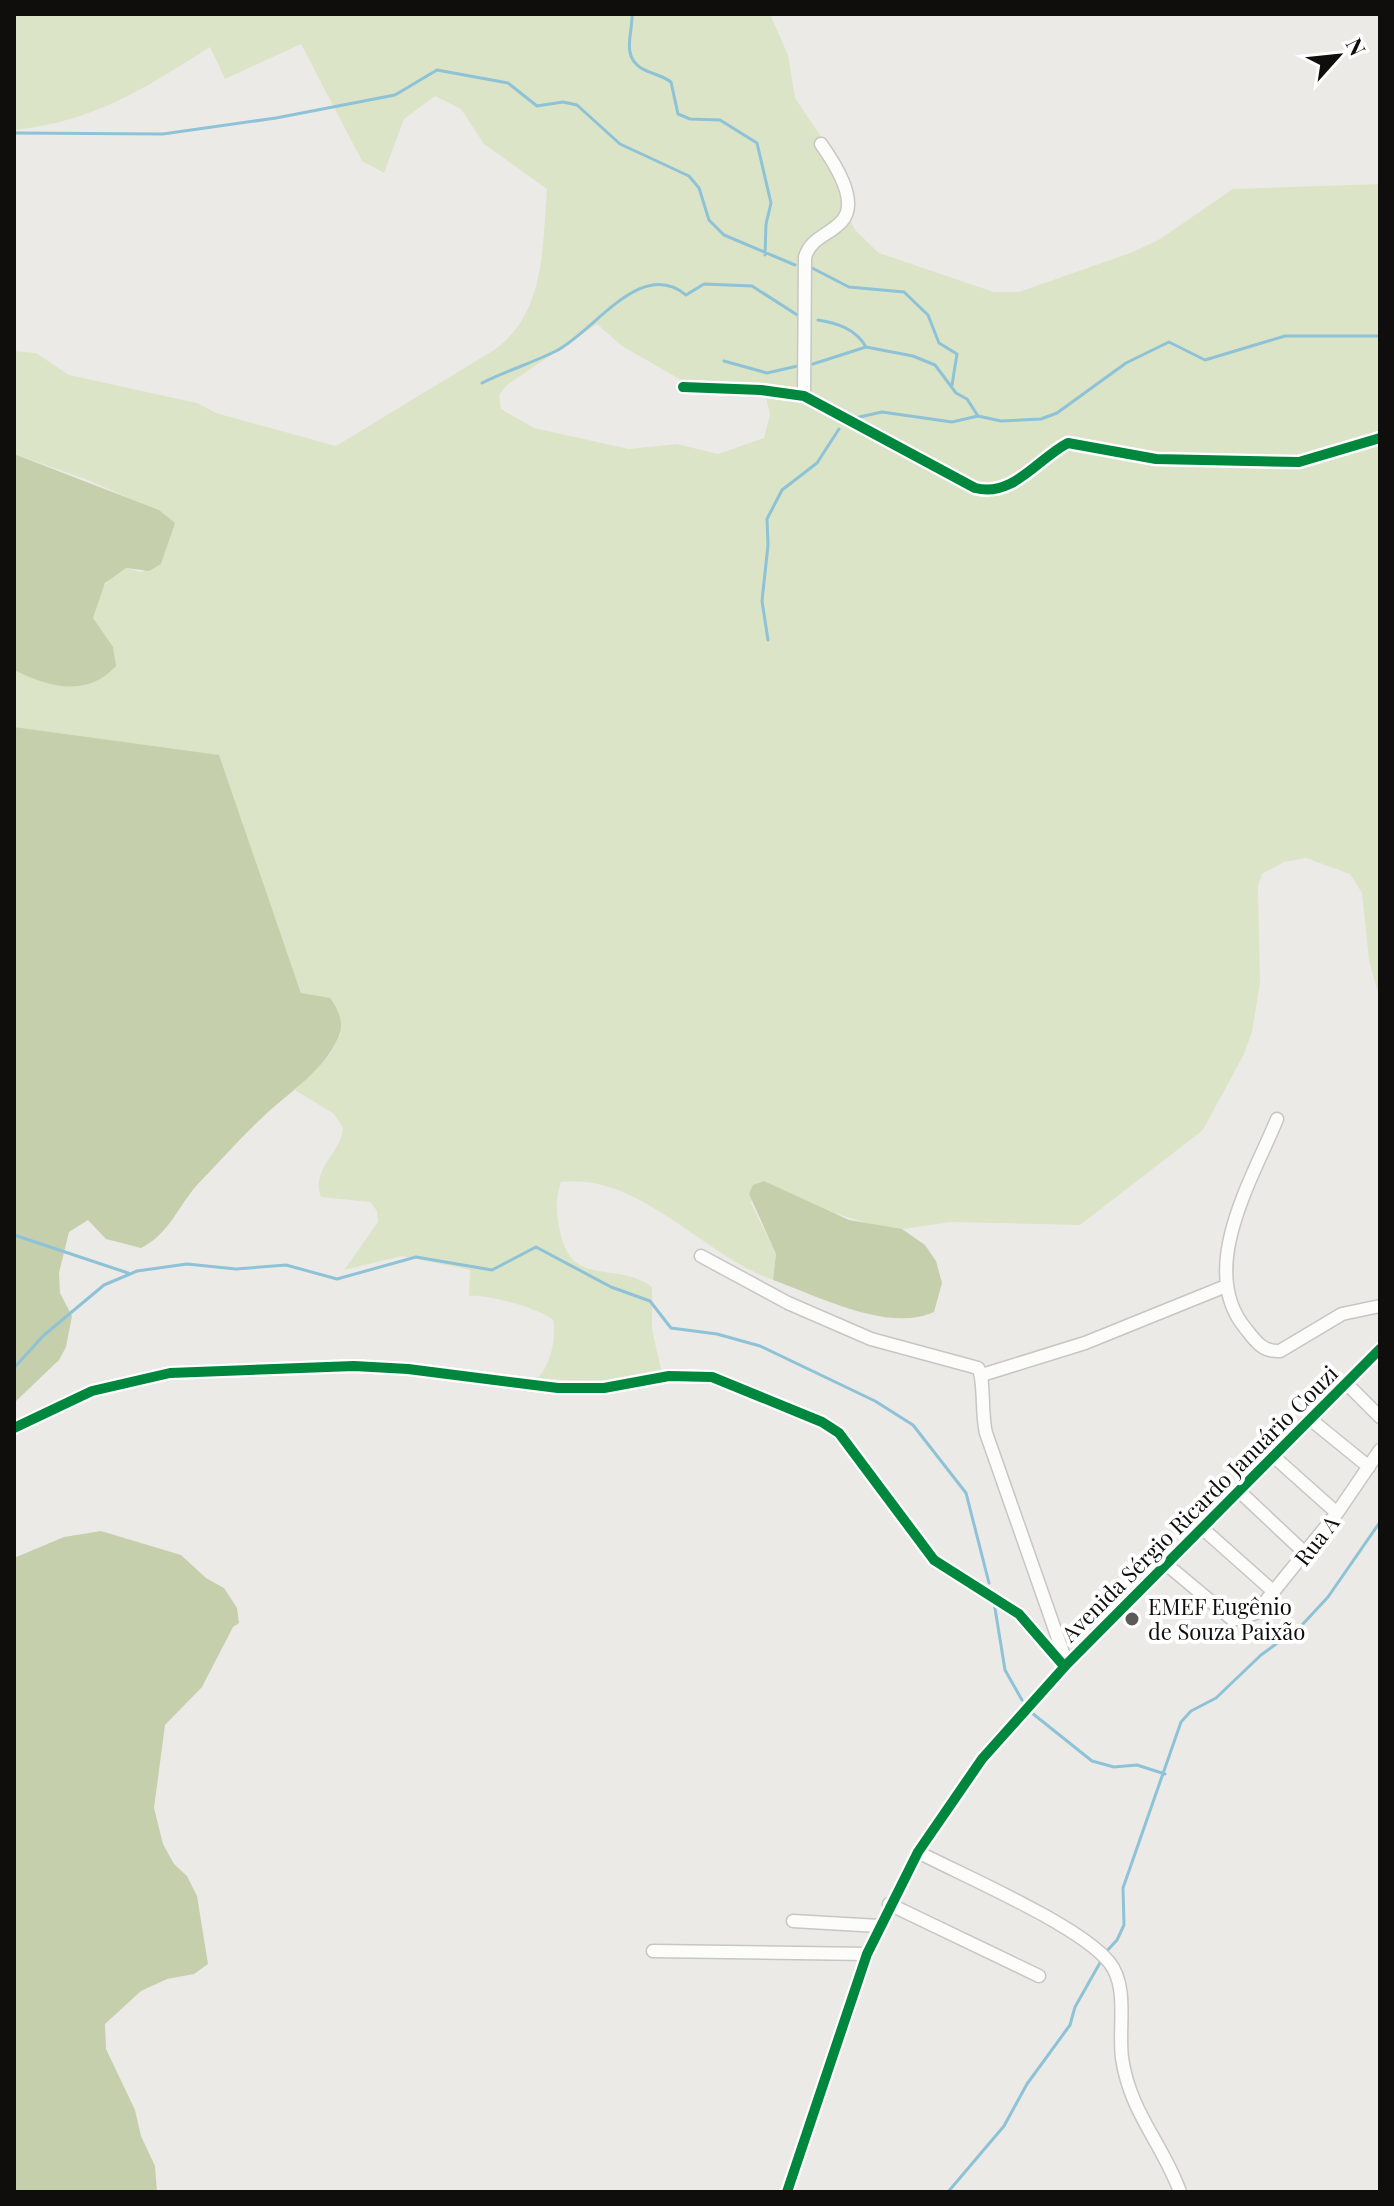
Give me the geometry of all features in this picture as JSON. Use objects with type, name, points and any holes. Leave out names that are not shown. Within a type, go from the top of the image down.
[{"type":"street","points":[[804,396],[805,257],[811,244],[844,220],[846,213],[841,178],[821,144]]},
{"type":"street","points":[[683,387],[761,390],[804,396],[975,488],[990,492],[1018,480],[1068,443],[1156,459],[1299,462],[1380,438]]},
{"type":"street","points":[[1277,1119],[1229,1241],[1226,1286],[1242,1325],[1269,1352],[1294,1345],[1342,1314],[1380,1306]]},
{"type":"street","points":[[701,1256],[788,1303],[857,1333],[913,1353],[978,1368],[982,1375],[980,1403],[986,1433],[1066,1665]]},
{"type":"street","points":[[982,1375],[1085,1343],[1226,1286]]},
{"type":"street","name":"Avenida Sérgio Ricardo Januário Couzi","points":[[787,2192],[879,1926],[918,1852],[982,1759],[1066,1665],[1380,1349]]},
{"type":"street","points":[[14,1428],[92,1391],[170,1373],[354,1366],[573,1388],[604,1388],[669,1376],[712,1377],[822,1422],[839,1433],[934,1560],[1019,1614],[1066,1665]]},
{"type":"street","points":[[1346,1383],[1380,1417]]},
{"type":"street","points":[[1310,1419],[1369,1467]]},
{"type":"street","name":"Rua A","points":[[1166,1564],[1233,1620],[1256,1613],[1306,1554],[1380,1450]]},
{"type":"street","points":[[1273,1456],[1337,1513]]},
{"type":"street","points":[[1239,1491],[1306,1554]]},
{"type":"street","points":[[1202,1528],[1274,1592]]},
{"type":"street","points":[[918,1852],[1062,1927],[1108,1961],[1119,1991],[1122,2057],[1129,2089],[1145,2129],[1180,2192]]},
{"type":"street","points":[[889,1904],[1039,1976]]},
{"type":"street","points":[[793,1921],[879,1926]]},
{"type":"street","points":[[653,1951],[867,1954]]},
{"type":"green space","points":[[14,14],[770,14],[788,55],[795,98],[844,171],[851,223],[857,232],[879,253],[994,292],[1019,292],[1133,252],[1160,239],[1233,189],[1380,184],[1380,1001],[1369,960],[1362,893],[1350,874],[1306,858],[1284,862],[1262,874],[1258,886],[1260,983],[1252,1032],[1244,1054],[1203,1130],[1080,1225],[951,1222],[902,1229],[883,1228],[817,1208],[764,1181],[758,1183],[751,1203],[776,1254],[773,1280],[721,1253],[643,1202],[589,1182],[561,1182],[557,1200],[559,1224],[566,1249],[574,1260],[584,1267],[638,1279],[652,1287],[652,1329],[662,1374],[611,1383],[537,1378],[546,1367],[551,1351],[553,1320],[512,1303],[469,1296],[470,1270],[402,1256],[344,1270],[378,1222],[377,1211],[370,1202],[321,1197],[320,1178],[343,1128],[334,1114],[295,1090],[329,1055],[341,1033],[309,996],[301,993],[219,756],[14,727],[14,670],[18,672],[115,654],[93,618],[99,595],[113,576],[126,568],[141,572],[161,564],[166,549],[140,503],[88,480],[14,454],[14,351],[36,353],[69,375],[197,403],[216,413],[336,446],[494,350],[511,335],[524,317],[538,277],[547,189],[484,144],[461,109],[435,96],[404,119],[384,173],[362,161],[301,44],[225,79],[210,47],[117,101],[69,120],[14,130]],"holes":[[[597,324],[622,346],[690,385],[764,389],[770,414],[764,438],[718,454],[677,444],[629,449],[534,428],[501,409],[499,395],[507,385]]]},
{"type":"green space","points":[[14,454],[159,510],[175,523],[161,564],[149,571],[126,568],[105,583],[93,618],[113,647],[116,666],[93,683],[54,685],[14,670]]},
{"type":"green space","points":[[14,727],[219,755],[301,993],[330,998],[338,1012],[341,1028],[324,1060],[197,1185],[166,1228],[151,1242],[141,1248],[106,1239],[88,1220],[69,1232],[59,1273],[60,1293],[72,1316],[66,1347],[59,1360],[14,1403]]},
{"type":"green space","points":[[764,1181],[849,1220],[902,1229],[925,1245],[936,1261],[942,1283],[934,1312],[916,1317],[875,1315],[832,1303],[773,1280],[776,1254],[749,1194],[753,1185]]},
{"type":"green space","points":[[101,1531],[181,1555],[206,1578],[224,1588],[237,1608],[239,1623],[233,1627],[202,1687],[165,1725],[154,1808],[163,1844],[174,1864],[187,1876],[197,1896],[208,1964],[194,1974],[167,1979],[141,1991],[105,2024],[106,2049],[135,2110],[141,2136],[155,2166],[157,2192],[14,2192],[14,1558],[64,1537]]},
{"type":"waterway","points":[[632,14],[631,57],[641,68],[671,82],[678,114],[690,119],[720,120],[757,143],[771,203],[766,224],[765,255]]},
{"type":"waterway","points":[[14,133],[163,134],[276,118],[395,95],[437,70],[508,83],[537,106],[563,102],[577,105],[620,144],[689,176],[699,188],[709,220],[724,235],[795,265]]},
{"type":"waterway","points":[[812,268],[849,287],[904,292],[928,315],[939,343],[957,354],[952,385]]},
{"type":"waterway","points":[[482,383],[556,351],[619,301],[652,285],[669,286],[686,295],[704,284],[752,286],[802,318]]},
{"type":"waterway","points":[[818,320],[845,328],[866,347]]},
{"type":"waterway","points":[[855,418],[882,412],[952,422],[978,416],[1001,421],[1041,419],[1057,413],[1126,363],[1169,342],[1205,360],[1285,336],[1380,336]]},
{"type":"waterway","points":[[813,364],[866,347],[913,356],[935,365],[956,393],[967,399],[978,416]]},
{"type":"waterway","points":[[724,361],[767,373],[802,365]]},
{"type":"waterway","points":[[768,640],[762,601],[768,545],[767,519],[782,490],[817,463],[839,429]]},
{"type":"waterway","points":[[14,1235],[128,1273]]},
{"type":"waterway","points":[[14,1368],[43,1336],[104,1285],[137,1271],[187,1264],[236,1269],[286,1265],[337,1279],[416,1257],[492,1270],[536,1247],[611,1287],[650,1301],[671,1328],[717,1334],[760,1346],[875,1401],[913,1425],[966,1493],[989,1583]]},
{"type":"waterway","points":[[1104,1954],[1117,1940],[1124,1925],[1123,1888],[1181,1722],[1191,1711],[1216,1698],[1261,1655],[1301,1626],[1328,1597],[1380,1522]]},
{"type":"waterway","points":[[994,1602],[1005,1670],[1022,1700]]},
{"type":"waterway","points":[[1032,1713],[1092,1761],[1114,1767],[1137,1765],[1165,1774]]},
{"type":"waterway","points":[[948,2192],[1004,2126],[1027,2084],[1070,2025],[1075,2007],[1101,1961]]},
{"type":"cycle path","points":[[683,387],[761,390],[804,396],[975,488],[989,490],[1013,482],[1068,443],[1156,459],[1299,462],[1380,438]]},
{"type":"cycle path","points":[[787,2192],[867,1954],[918,1852],[982,1759],[1067,1664],[1380,1349]]},
{"type":"cycle path","points":[[14,1428],[92,1391],[170,1373],[354,1366],[408,1369],[558,1388],[604,1388],[669,1376],[712,1377],[822,1422],[839,1433],[934,1560],[1019,1614],[1064,1666]]},
{"type":"place","name":"EMEF Eugênio de Souza Paixão","points":[[1132,1619]]}]
